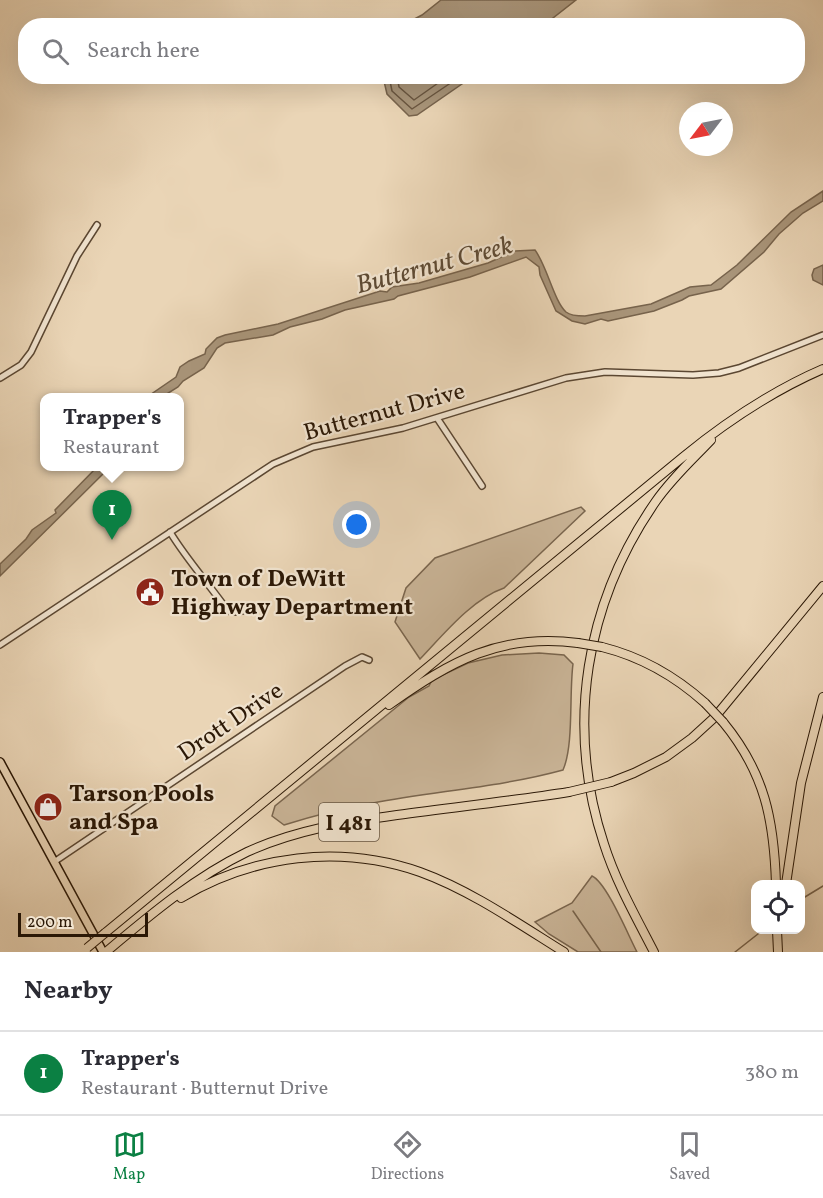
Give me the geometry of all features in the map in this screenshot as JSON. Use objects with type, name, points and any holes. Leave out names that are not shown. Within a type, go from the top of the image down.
[{"type":"highway","name":"I 481","points":[[85,950],[653,482],[742,412],[775,392],[823,369]]},
{"type":"highway","points":[[654,952],[611,864],[596,819],[584,746],[585,699],[591,650],[598,620],[627,547],[657,499],[676,475],[722,428]]},
{"type":"highway","name":"I 481","points":[[107,950],[190,886],[229,861],[285,837],[351,822],[569,792],[611,782],[666,757],[715,717],[823,586]]},
{"type":"highway","points":[[352,731],[428,678],[472,654],[489,648],[535,640],[602,646],[633,656],[660,669],[683,684],[705,703],[738,742],[752,765],[765,798],[774,835],[776,880]]},
{"type":"highway","points":[[787,880],[801,783],[823,697]]},
{"type":"highway","points":[[151,915],[212,881],[247,868],[315,856],[357,858],[395,864],[462,891],[564,952]]},
{"type":"highway","points":[[778,934],[780,952]]},
{"type":"highway","points":[[780,952],[782,934]]},
{"type":"main road","points":[[0,762],[54,862],[107,950]]},
{"type":"street","points":[[0,378],[21,365],[32,352],[77,256],[97,225]]},
{"type":"street","name":"Butternut Drive","points":[[0,645],[290,455],[313,447],[403,428],[579,375],[605,372],[690,375],[719,373],[738,368],[823,335]]},
{"type":"street","points":[[437,418],[482,486]]},
{"type":"street","points":[[170,532],[189,562],[202,574],[228,611],[249,610]]},
{"type":"street","name":"Drott Drive","points":[[54,862],[345,666],[362,657],[369,660]]},
{"type":"shaded area","points":[[581,507],[585,511],[504,588],[492,593],[469,609],[420,659],[395,622],[406,588],[435,558]]},
{"type":"shaded area","points":[[539,653],[564,655],[573,664],[569,747],[563,770],[516,781],[362,805],[284,825],[272,816],[275,806],[409,697],[429,686],[432,680],[468,663],[502,655]]},
{"type":"shaded area","points":[[592,876],[604,888],[637,952],[578,952],[549,934],[535,922],[572,903]]},
{"type":"water","points":[[441,0],[576,0],[553,18],[416,18]]},
{"type":"water","points":[[385,84],[462,84],[417,115],[409,116],[387,94]]},
{"type":"water","points":[[823,191],[823,201],[803,213],[779,234],[764,252],[721,289],[689,296],[654,311],[608,321],[601,319],[585,324],[572,321],[556,311],[540,275],[539,267],[526,257],[470,277],[394,299],[345,310],[322,319],[290,327],[273,335],[225,343],[217,348],[204,368],[183,381],[178,387],[168,393],[153,393],[176,377],[180,367],[205,354],[206,349],[217,338],[278,324],[380,291],[387,292],[392,287],[419,283],[488,263],[515,251],[535,250],[562,307],[566,312],[575,316],[651,304],[690,287],[711,285],[737,265],[791,212]]},
{"type":"water","points":[[823,265],[823,285],[813,280],[812,275],[814,269]]},
{"type":"water","points":[[93,471],[106,471],[0,576],[0,564],[32,530],[56,513],[55,510]]},
{"type":"waterway","points":[[805,897],[823,886]]},
{"type":"waterway","points":[[573,911],[601,952]]},
{"type":"waterway","points":[[735,952],[758,934]]},
{"type":"place","name":"Trapper's","points":[[112,540]]},
{"type":"place","name":"Town of DeWitt Highway Department","points":[[150,592]]},
{"type":"place","name":"Tarson Pools and Spa","points":[[48,807]]},
{"type":"water label","name":"Butternut Creek","points":[[434,264]]}]
